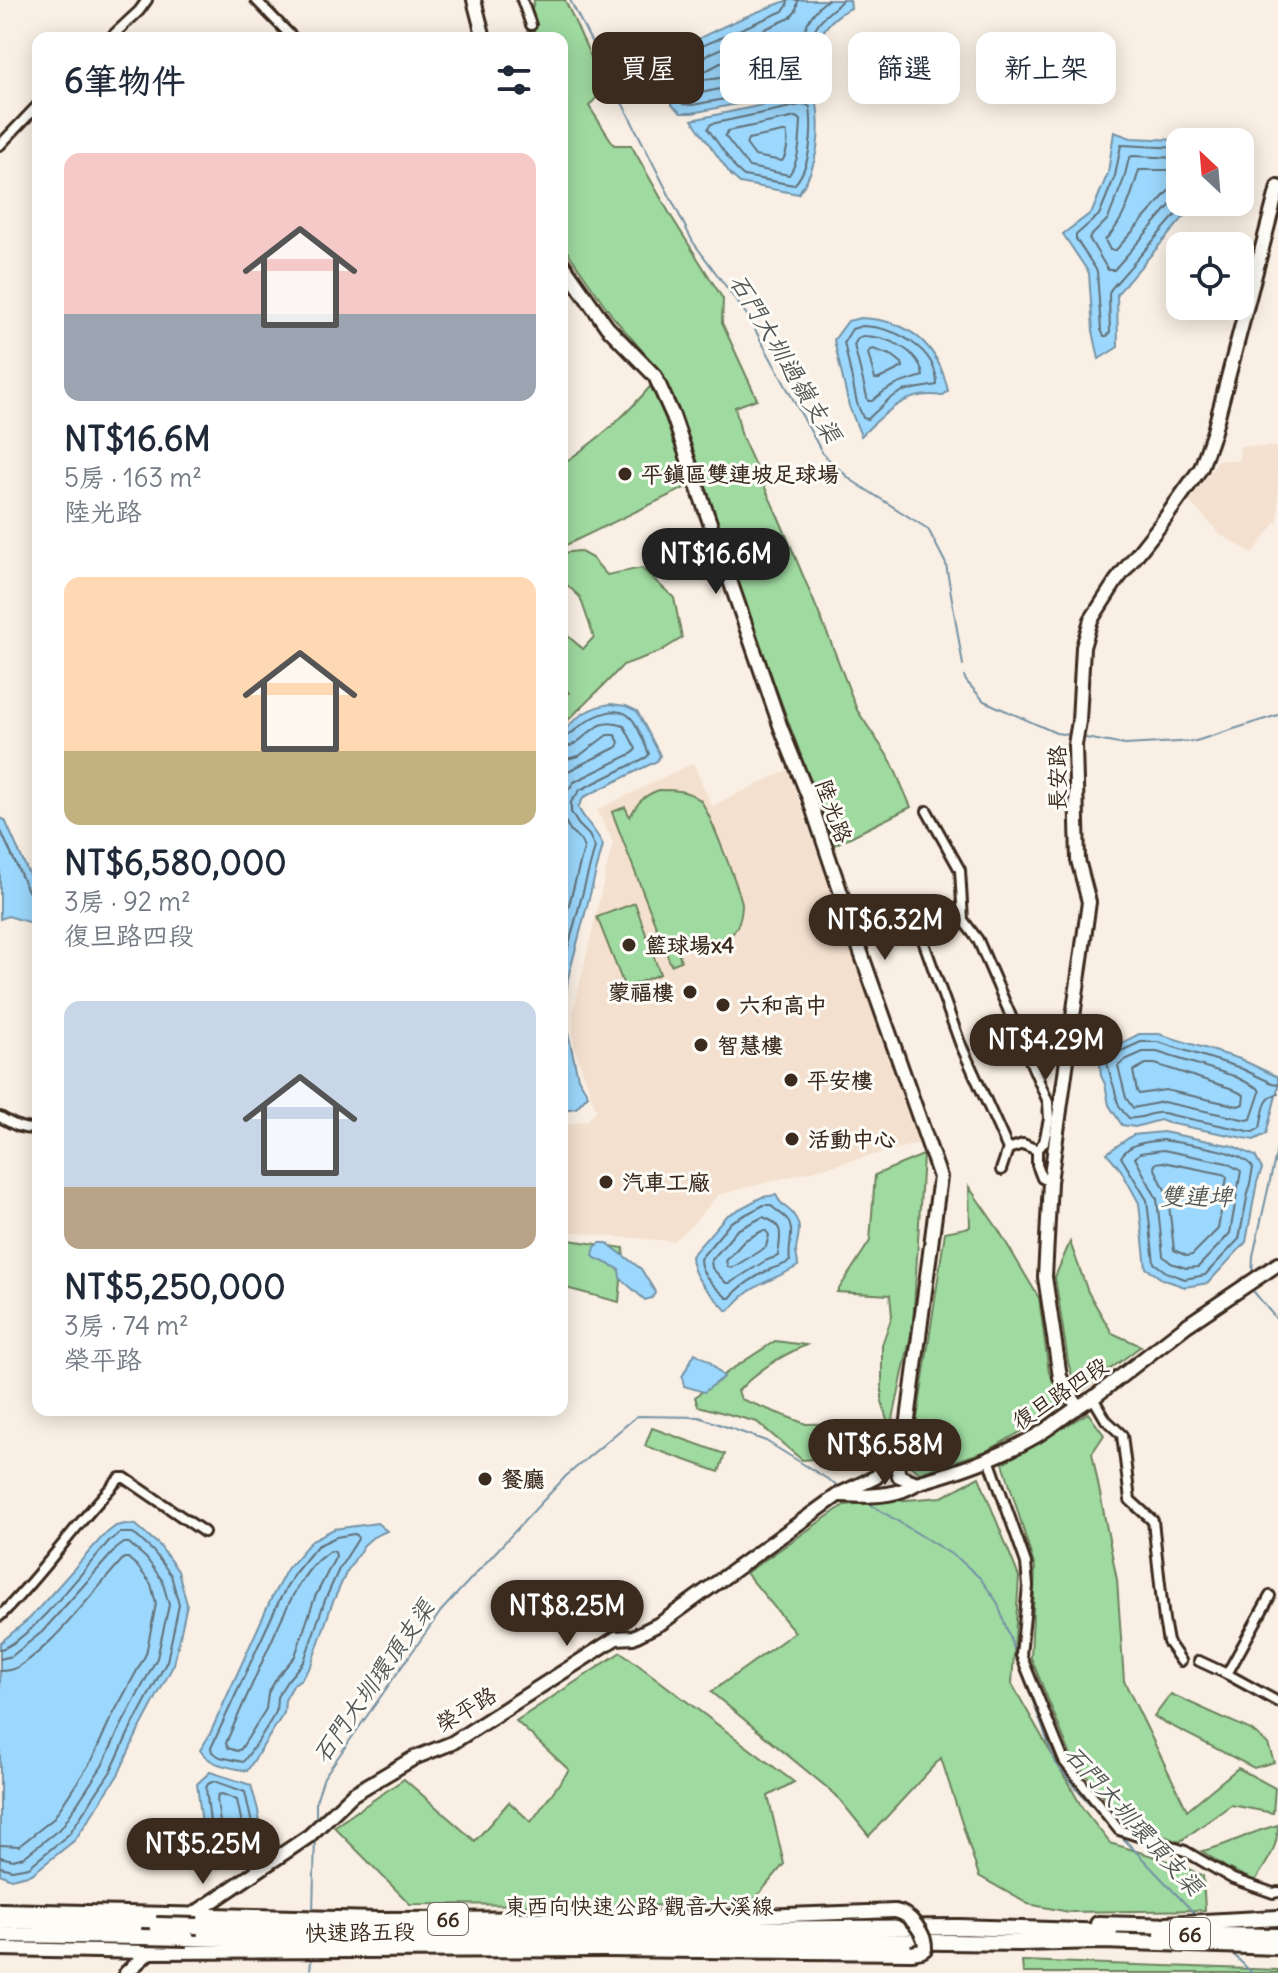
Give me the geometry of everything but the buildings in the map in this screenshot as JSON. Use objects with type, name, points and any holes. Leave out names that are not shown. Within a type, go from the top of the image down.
[{"type":"highway","points":[[1101,1936],[1143,1926],[1192,1921],[1278,1918]]},
{"type":"highway","name":"東西向快速公路 觀音大溪線","points":[[0,1921],[195,1920],[312,1934]]},
{"type":"highway","points":[[1143,1926],[1278,1927]]},
{"type":"highway","name":"東西向快速公路 觀音大溪線","points":[[0,1935],[187,1938],[312,1934],[726,1939],[1278,1936]]},
{"type":"highway","name":"東西向快速公路 觀音大溪線","points":[[1101,1936],[1278,1947]]},
{"type":"highway","points":[[1101,1936],[1278,1957]]},
{"type":"street","points":[[116,32],[147,0]]},
{"type":"street","points":[[256,0],[287,32]]},
{"type":"street","points":[[474,0],[482,32]]},
{"type":"street","points":[[522,0],[531,25]]},
{"type":"street","points":[[0,145],[32,111]]},
{"type":"street","name":"長安路","points":[[1077,1406],[1060,1377],[1045,1277],[1050,1182],[1089,902],[1078,860],[1075,745],[1083,647],[1091,620],[1116,581],[1201,468],[1214,431],[1278,187]]},
{"type":"street","name":"陸光路","points":[[568,272],[607,327],[655,376],[673,416],[940,1177],[906,1435],[895,1456]]},
{"type":"street","points":[[927,811],[960,870],[963,920],[978,940],[1048,1102],[1049,1119],[1044,1142],[1037,1150],[1037,1165],[1042,1178],[1050,1182]]},
{"type":"street","points":[[920,932],[960,1043],[1008,1149],[1001,1170]]},
{"type":"street","points":[[0,1117],[18,1128],[32,1129]]},
{"type":"street","points":[[1008,1149],[1023,1144],[1037,1150]]},
{"type":"street","name":"復旦路四段","points":[[838,1495],[867,1496],[902,1491],[989,1459],[1037,1435],[1093,1398],[1187,1325],[1278,1264]]},
{"type":"street","points":[[1093,1398],[1106,1420],[1122,1435],[1130,1500],[1153,1521],[1168,1642],[1181,1661]]},
{"type":"street","points":[[895,1456],[899,1476],[917,1483]]},
{"type":"street","name":"榮平路","points":[[126,1973],[147,1952],[313,1832],[353,1794],[414,1758],[452,1743],[616,1638],[633,1637],[661,1623],[838,1495],[876,1477],[895,1456]]},
{"type":"street","points":[[989,1459],[1026,1563],[1028,1586],[1021,1655],[1064,1761],[1119,1830],[1185,1851],[1233,1879],[1278,1892]]},
{"type":"street","points":[[0,1616],[120,1478],[125,1478],[204,1532]]},
{"type":"street","points":[[1227,1674],[1270,1596]]},
{"type":"street","points":[[1199,1661],[1278,1702]]},
{"type":"street","points":[[0,1902],[14,1911]]},
{"type":"street","name":"快速路五段","points":[[0,1910],[195,1920],[676,1918],[895,1911],[907,1915],[925,1939],[925,1949],[912,1953],[0,1949]]},
{"type":"shaded area","points":[[1240,446],[1278,447],[1278,523],[1253,553],[1221,535],[1189,501],[1217,460],[1239,461]]},
{"type":"shaded area","name":"六和高中","points":[[693,763],[712,806],[788,770],[920,1143],[718,1195],[673,1241],[568,1231],[568,1125],[588,1120],[596,1110],[574,1045],[573,1012],[613,842],[597,810]]},
{"type":"green space","points":[[534,0],[565,0],[592,59],[592,103],[589,106],[614,145],[631,145],[723,299],[722,323],[757,399],[735,407],[742,437],[781,523],[857,710],[891,761],[911,807],[834,845],[744,602],[685,430],[660,371],[613,317],[568,253],[568,32],[527,32]]},
{"type":"green space","name":"平鎮區雙連坡足球場","points":[[654,382],[691,485],[568,544],[568,460],[633,406]]},
{"type":"green space","points":[[579,551],[592,558],[607,575],[642,568],[674,598],[682,638],[659,652],[623,665],[568,720],[568,636],[583,649],[594,637],[580,597],[568,586],[568,552]]},
{"type":"green space","points":[[659,790],[686,792],[700,800],[723,850],[742,904],[736,928],[721,944],[699,949],[676,943],[681,961],[671,965],[612,812],[625,807],[630,817],[642,800]]},
{"type":"green space","name":"籃球場x4","points":[[635,903],[660,974],[625,988],[597,917]]},
{"type":"green space","points":[[923,1155],[913,1325],[890,1433],[882,1401],[882,1345],[892,1316],[890,1295],[837,1292],[870,1241],[875,1175]]},
{"type":"green space","points":[[969,1187],[1039,1298],[1049,1373],[1068,1401],[989,1450],[920,1473],[910,1466],[907,1456],[913,1447],[945,1232],[970,1227]]},
{"type":"green space","points":[[568,1240],[624,1248],[619,1302],[568,1289]]},
{"type":"green space","points":[[1070,1242],[1088,1292],[1112,1333],[1141,1346],[1077,1392],[1068,1362],[1055,1277]]},
{"type":"green space","points":[[775,1341],[806,1345],[778,1359],[753,1377],[738,1391],[741,1399],[806,1424],[863,1423],[863,1437],[829,1458],[802,1460],[757,1422],[698,1406],[695,1397]]},
{"type":"green space","points":[[1088,1413],[1104,1435],[1092,1453],[1117,1580],[1124,1681],[1187,1810],[1238,1768],[1275,1788],[1273,1813],[1231,1805],[1179,1842],[1123,1820],[1071,1756],[1031,1658],[1035,1568],[1003,1463]]},
{"type":"green space","points":[[652,1428],[725,1454],[719,1472],[645,1446]]},
{"type":"green space","points":[[979,1477],[1019,1577],[1012,1684],[1083,1809],[1110,1843],[1178,1864],[1203,1876],[1205,1910],[1069,1912],[1028,1904],[979,1876],[941,1758],[869,1836],[836,1795],[711,1692],[795,1632],[746,1573],[844,1505],[942,1497]]},
{"type":"green space","points":[[621,1652],[794,1782],[768,1796],[784,1864],[749,1906],[410,1904],[334,1827],[404,1779],[475,1841],[509,1802],[531,1822],[569,1770],[516,1721]]},
{"type":"green space","points":[[1171,1694],[1251,1730],[1268,1744],[1274,1762],[1254,1768],[1154,1717]]},
{"type":"green space","points":[[1278,1825],[1274,1848],[1255,1881],[1227,1868],[1202,1851],[1221,1846]]},
{"type":"green space","points":[[1022,1961],[1278,1970],[1278,1973],[1023,1973]]},
{"type":"water","points":[[789,0],[850,0],[851,8],[830,22],[823,32],[720,32],[720,104],[737,104],[681,113],[672,104],[704,104],[704,36]]},
{"type":"water","points":[[768,104],[817,104],[817,148],[811,172],[798,194],[740,183],[692,120]]},
{"type":"water","points":[[1114,132],[1131,138],[1166,140],[1166,216],[1185,216],[1171,232],[1166,232],[1166,238],[1117,294],[1118,347],[1099,359],[1093,331],[1089,273],[1063,234],[1092,212],[1108,173]]},
{"type":"water","points":[[861,318],[893,324],[919,338],[937,360],[948,391],[942,396],[918,396],[897,405],[861,436],[849,406],[834,340],[848,321]]},
{"type":"water","points":[[611,704],[637,711],[660,755],[657,761],[584,797],[578,807],[603,845],[568,978],[568,727],[596,707]]},
{"type":"water","points":[[0,818],[5,820],[32,881],[32,923],[8,916],[0,919]]},
{"type":"water","points":[[568,1033],[578,1078],[588,1095],[576,1108],[568,1109]]},
{"type":"water","name":"雙連埤","points":[[1139,1034],[1159,1034],[1240,1059],[1278,1077],[1266,1134],[1254,1140],[1160,1120],[1135,1127],[1122,1125],[1109,1105],[1099,1055]]},
{"type":"water","name":"雙連埤","points":[[1163,1132],[1233,1146],[1255,1156],[1262,1169],[1246,1242],[1208,1283],[1185,1287],[1162,1279],[1146,1268],[1139,1203],[1121,1170],[1107,1153],[1133,1135]]},
{"type":"water","points":[[776,1195],[797,1220],[798,1266],[754,1288],[727,1311],[699,1279],[691,1256],[726,1216],[762,1197]]},
{"type":"water","points":[[607,1243],[641,1269],[654,1290],[652,1298],[645,1300],[620,1278],[619,1269],[595,1258],[595,1247]]},
{"type":"water","points":[[695,1353],[709,1361],[724,1377],[704,1392],[684,1386],[682,1377]]},
{"type":"water","points":[[377,1523],[387,1531],[364,1545],[346,1573],[311,1665],[294,1684],[285,1700],[284,1713],[247,1771],[209,1759],[200,1750],[287,1569],[312,1540],[334,1529]]},
{"type":"water","points":[[136,1525],[159,1545],[178,1571],[187,1604],[174,1664],[118,1775],[75,1840],[32,1874],[11,1879],[0,1874],[0,1643],[30,1618],[104,1535],[116,1526]]},
{"type":"water","points":[[210,1772],[251,1785],[262,1838],[238,1858],[210,1870],[197,1784]]},
{"type":"waterway","name":"石門大圳過嶺支渠","points":[[570,0],[693,242],[747,315],[823,454],[851,480],[928,529],[946,564],[963,665]]},
{"type":"waterway","name":"石門大圳過嶺支渠","points":[[964,676],[984,701],[1056,733],[1070,735]]},
{"type":"waterway","name":"石門大圳過嶺支渠","points":[[1080,737],[1125,745],[1196,741],[1278,715]]},
{"type":"waterway","points":[[1252,1277],[1253,1256],[1278,1145]]},
{"type":"waterway","points":[[1254,1292],[1278,1321]]},
{"type":"waterway","name":"石門大圳環頂支渠","points":[[316,1823],[316,1801],[324,1777],[441,1611],[566,1476],[637,1416],[699,1417],[766,1441],[842,1488]]},
{"type":"waterway","name":"石門大圳環頂支渠","points":[[865,1501],[959,1559],[980,1578],[997,1602],[1055,1762],[1107,1822]]},
{"type":"waterway","name":"石門大圳環頂支渠","points":[[1120,1835],[1198,1917]]},
{"type":"waterway","name":"石門大圳環頂支渠","points":[[313,1911],[315,1837]]},
{"type":"waterway","name":"石門大圳環頂支渠","points":[[1230,1951],[1252,1973]]},
{"type":"waterway","name":"石門大圳環頂支渠","points":[[310,1973],[311,1959]]},
{"type":"place","name":"平鎮區雙連坡足球場","points":[[625,474]]},
{"type":"place","name":"籃球場x4","points":[[629,945]]},
{"type":"place","name":"蒙福樓","points":[[690,992]]},
{"type":"place","name":"六和高中","points":[[723,1005]]},
{"type":"place","name":"智慧樓","points":[[701,1045]]},
{"type":"place","name":"平安樓","points":[[791,1080]]},
{"type":"place","name":"活動中心","points":[[792,1139]]},
{"type":"place","name":"汽車工廠","points":[[606,1182]]},
{"type":"place","name":"餐廳","points":[[485,1479]]}]
